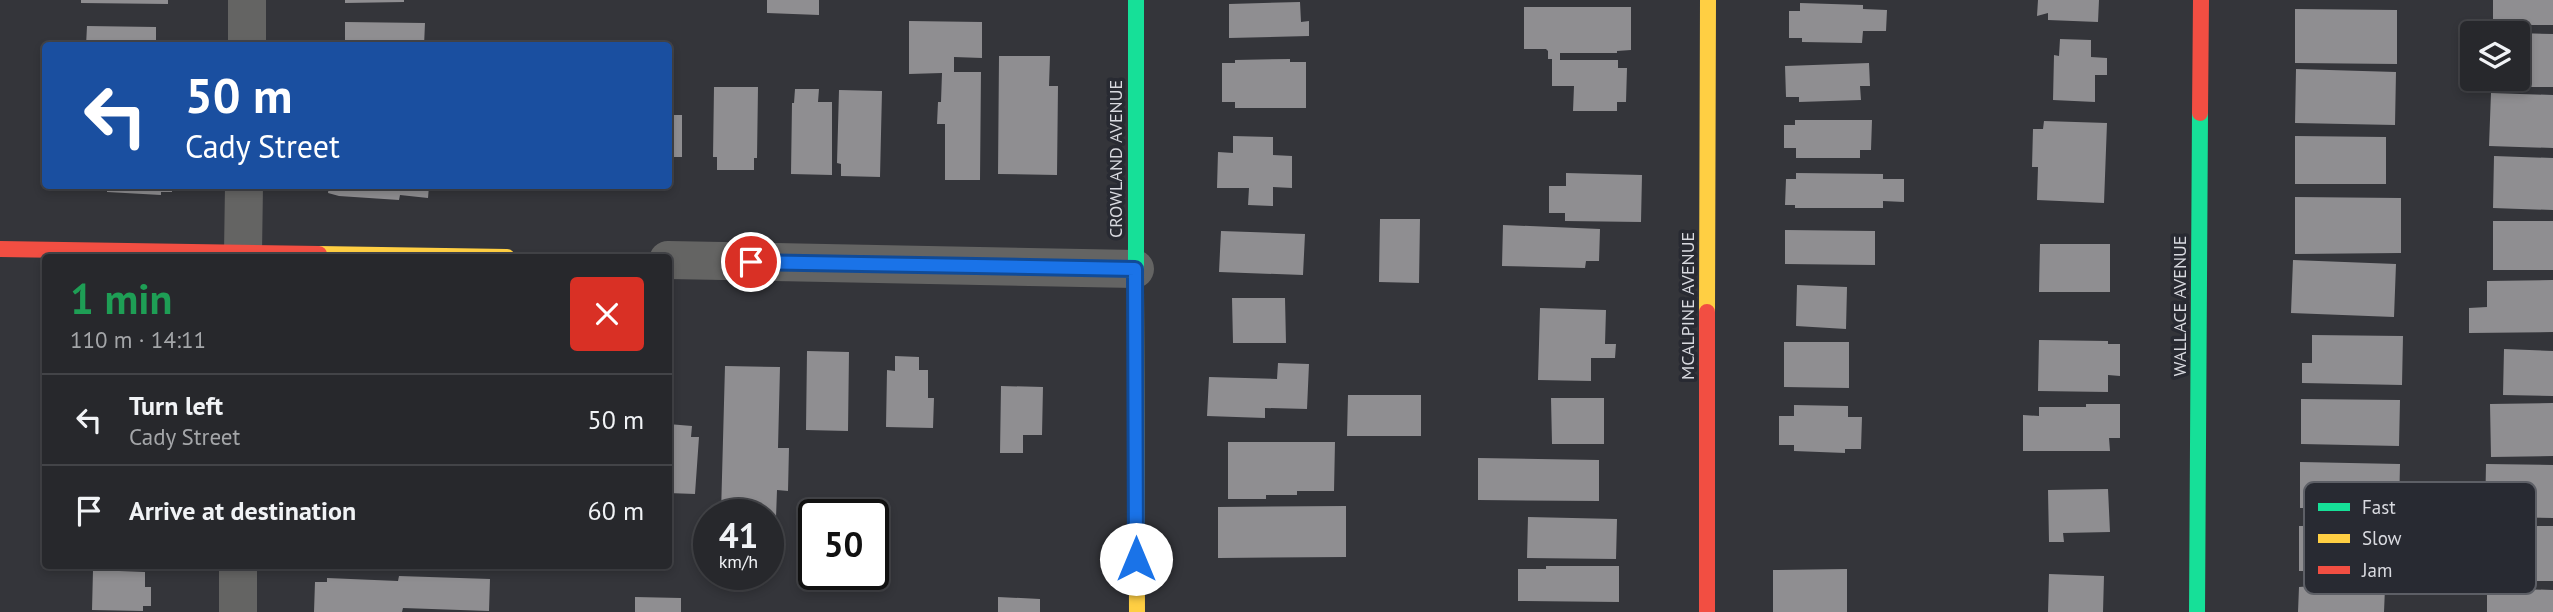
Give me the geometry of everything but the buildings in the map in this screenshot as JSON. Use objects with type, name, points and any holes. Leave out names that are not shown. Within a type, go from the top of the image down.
[{"type":"street","points":[[247,0],[247,42]]},
{"type":"street","name":"CROWLAND AVENUE","points":[[1136,0],[1137,612]]},
{"type":"street","name":"MCALPINE AVENUE","points":[[1707,612],[1708,0]]},
{"type":"street","name":"WALLACE AVENUE","points":[[2197,612],[2202,0]]},
{"type":"street","points":[[243,254],[244,189]]},
{"type":"street","points":[[0,249],[202,254]]},
{"type":"street","points":[[672,260],[1135,269]]},
{"type":"street","points":[[238,612],[239,569]]},
{"type":"traffic: fast","points":[[1136,0],[1136,290]]},
{"type":"traffic: fast","points":[[2197,612],[2200,113]]},
{"type":"traffic: slow","points":[[1707,312],[1708,0]]},
{"type":"traffic: slow","points":[[1136,290],[1137,612]]},
{"type":"traffic: jam","points":[[2200,113],[2201,0]]},
{"type":"traffic: jam","points":[[0,249],[319,254]]},
{"type":"traffic: jam","points":[[1707,312],[1707,612]]},
{"type":"route","points":[[751,262],[1135,269],[1136,559]]}]
